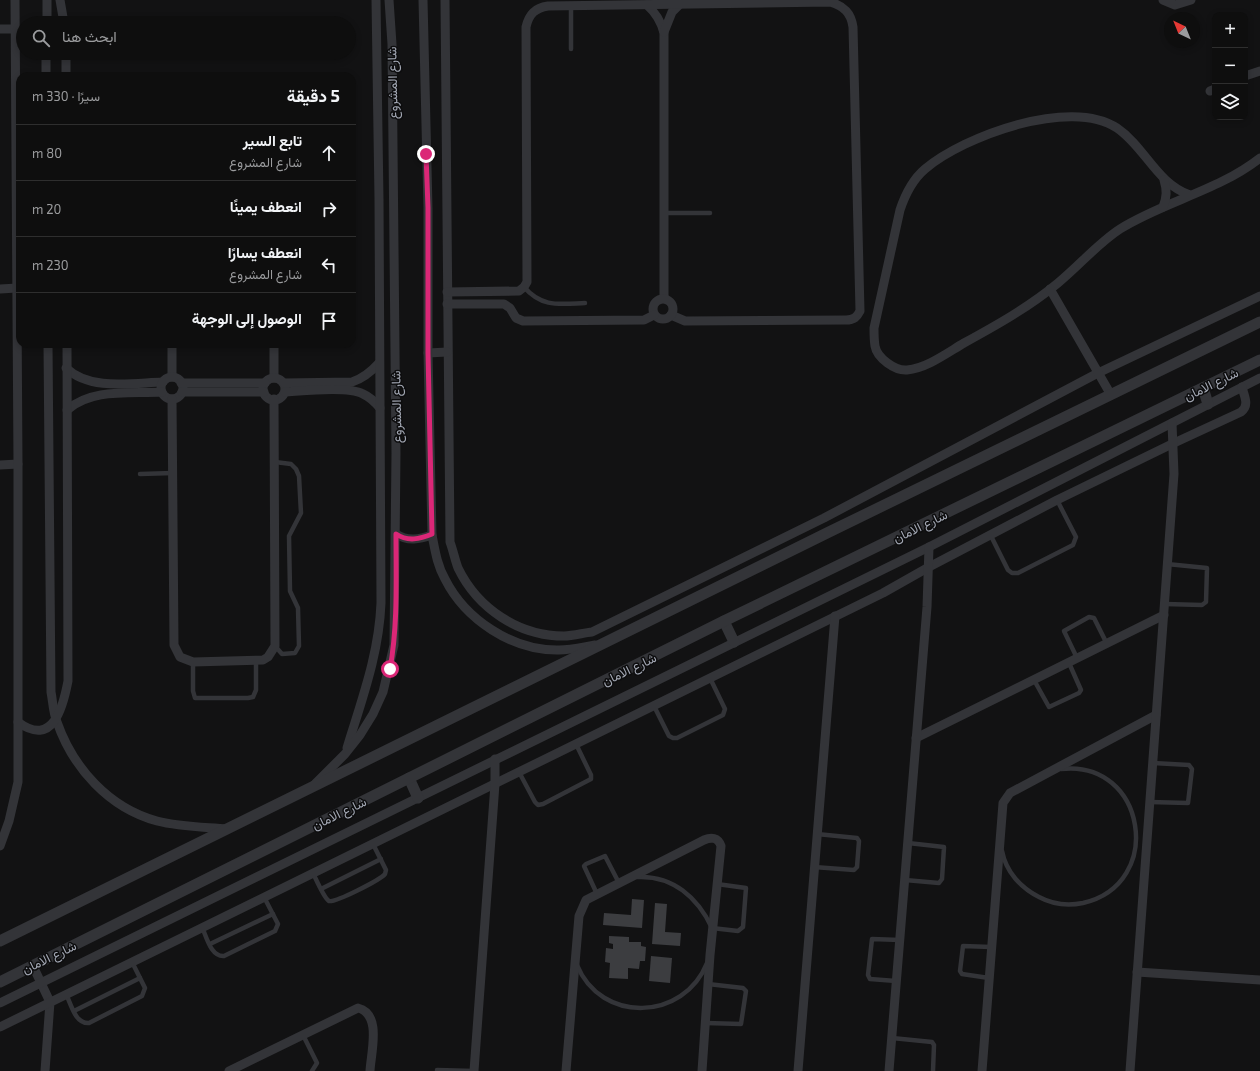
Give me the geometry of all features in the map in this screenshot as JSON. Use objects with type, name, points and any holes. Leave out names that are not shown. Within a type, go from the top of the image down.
[{"type":"street","points":[[15,0],[16,72]]},
{"type":"street","points":[[47,0],[47,16]]},
{"type":"street","points":[[60,0],[63,16]]},
{"type":"street","points":[[345,754],[375,658],[380,630],[381,462],[376,0]]},
{"type":"street","name":"شارع المشروع","points":[[312,787],[345,754],[360,735],[383,692],[390,669],[394,645],[396,621],[396,462],[392,44],[389,0]]},
{"type":"street","points":[[423,0],[428,208],[428,353],[432,534],[438,564],[452,592],[474,617],[489,628],[518,643],[545,649],[558,650],[601,645]]},
{"type":"street","points":[[445,0],[446,292],[450,542],[458,568],[476,596],[490,610],[513,625],[538,633],[565,636],[592,632],[824,518],[1098,373],[1260,296]]},
{"type":"street","points":[[1163,0],[1175,5],[1191,0]]},
{"type":"street","points":[[446,292],[519,291],[527,282],[526,27],[532,12],[540,8],[570,6],[830,2],[843,8],[852,18],[860,305],[860,311],[857,316],[852,320],[685,321],[671,315],[662,319],[654,315]]},
{"type":"street","points":[[664,33],[672,12],[680,4]]},
{"type":"street","points":[[647,5],[655,12],[661,22],[664,33],[664,298]]},
{"type":"street","points":[[0,29],[15,29]]},
{"type":"street","points":[[46,60],[46,72]]},
{"type":"street","points":[[66,60],[66,72]]},
{"type":"street","points":[[1248,75],[1260,71]]},
{"type":"street","points":[[1190,195],[1171,186],[1135,145],[1117,128],[1095,118],[1071,116],[1000,128],[986,134],[937,160],[924,169],[913,181],[905,195],[900,210],[874,328],[875,348],[887,363],[906,370],[925,366],[1020,311],[1050,289],[1100,244],[1120,230],[1163,207],[1218,185],[1247,168],[1260,158]]},
{"type":"street","points":[[1163,207],[1167,188],[1164,178]]},
{"type":"street","points":[[428,208],[446,208]]},
{"type":"street","points":[[0,289],[16,288]]},
{"type":"street","points":[[1050,289],[1111,395]]},
{"type":"street","points":[[664,298],[668,300],[673,307],[671,315]]},
{"type":"street","points":[[654,315],[653,310],[655,301],[664,298]]},
{"type":"street","points":[[447,304],[504,304],[510,308],[516,318],[523,321],[644,320],[654,315]]},
{"type":"street","points":[[0,941],[1260,322]]},
{"type":"street","points":[[0,846],[9,821],[18,782],[17,348]]},
{"type":"street","points":[[48,348],[51,692],[56,720],[68,748],[84,773],[105,794],[130,810],[157,821],[186,826],[227,829]]},
{"type":"street","points":[[18,722],[27,729],[38,731],[48,728],[56,720],[64,701],[68,681],[67,348]]},
{"type":"street","points":[[172,348],[172,378],[182,388],[264,388]]},
{"type":"street","points":[[274,348],[274,378]]},
{"type":"street","points":[[428,353],[447,352]]},
{"type":"street","name":"شارع الامان","points":[[0,982],[724,621],[1260,360]]},
{"type":"street","points":[[284,387],[352,382],[367,375],[379,363]]},
{"type":"street","points":[[66,368],[78,377],[92,382],[162,382],[172,378]]},
{"type":"street","points":[[0,1003],[929,547],[1260,378]]},
{"type":"street","points":[[264,388],[268,379],[279,379],[284,387],[282,396],[274,400]]},
{"type":"street","points":[[162,382],[162,392],[168,398],[172,399]]},
{"type":"street","points":[[284,387],[352,390],[363,393],[380,408]]},
{"type":"street","points":[[0,1027],[883,593],[929,567],[1057,500],[1243,411],[1246,404],[1242,387]]},
{"type":"street","points":[[172,399],[176,398],[182,388]]},
{"type":"street","points":[[264,388],[270,398],[274,400]]},
{"type":"street","points":[[1202,388],[1208,404]]},
{"type":"street","points":[[67,410],[74,404],[90,396],[162,392]]},
{"type":"street","points":[[172,399],[174,645],[180,657],[192,662],[256,661],[268,657],[275,646],[274,400]]},
{"type":"street","points":[[1130,1071],[1174,474],[1172,422]]},
{"type":"street","points":[[381,462],[396,462]]},
{"type":"street","points":[[0,465],[18,464]]},
{"type":"street","points":[[396,534],[402,538],[413,539],[432,534]]},
{"type":"street","points":[[889,1071],[908,843],[929,567],[929,547]]},
{"type":"street","points":[[916,738],[1164,615]]},
{"type":"street","points":[[798,1071],[835,616]]},
{"type":"street","points":[[724,621],[734,642]]},
{"type":"street","points":[[982,1071],[1003,803],[1010,793],[1156,715]]},
{"type":"street","points":[[474,1071],[495,784],[495,759]]},
{"type":"street","points":[[409,778],[418,798]]},
{"type":"street","points":[[566,1071],[581,907],[586,900],[597,894],[704,840],[712,838],[718,841],[721,846],[712,928],[702,1071]]},
{"type":"street","points":[[33,966],[50,1002],[44,1071]]},
{"type":"street","points":[[1137,972],[1260,980]]},
{"type":"street","points":[[235,1070],[358,1008],[368,1012],[373,1022],[370,1071]]},
{"type":"lane","points":[[570,6],[571,49]]},
{"type":"lane","points":[[664,213],[710,213]]},
{"type":"lane","points":[[524,287],[532,296],[542,302],[553,304],[585,303]]},
{"type":"lane","points":[[275,462],[291,464],[296,469],[299,476],[301,513],[289,536],[290,591],[298,608],[299,646],[295,653],[282,654],[275,646]]},
{"type":"lane","points":[[140,474],[173,473]]},
{"type":"lane","points":[[990,536],[1008,570],[1012,573],[1018,573],[1073,545],[1076,537],[1057,500]]},
{"type":"lane","points":[[1164,604],[1202,606],[1206,602],[1207,568],[1168,564]]},
{"type":"lane","points":[[1034,680],[1049,707],[1079,693],[1081,690],[1064,631],[1089,617],[1094,618],[1107,644]]},
{"type":"lane","points":[[192,662],[192,691],[195,698],[248,698],[255,694],[256,661]]},
{"type":"lane","points":[[654,706],[669,736],[672,738],[677,738],[723,715],[725,712],[725,709],[710,678]]},
{"type":"lane","points":[[520,772],[534,802],[538,805],[543,804],[591,778],[591,775],[576,744]]},
{"type":"lane","points":[[1150,802],[1188,803],[1192,769],[1189,765],[1153,763]]},
{"type":"lane","points":[[1000,840],[1003,855],[1009,870],[1018,883],[1031,893],[1045,900],[1060,904],[1076,904],[1092,901],[1119,883],[1128,870],[1137,840],[1136,824],[1132,809],[1124,795],[1113,784],[1100,775],[1085,770],[1070,768],[1054,769]]},
{"type":"lane","points":[[814,867],[854,870],[857,867],[859,841],[857,838],[817,834]]},
{"type":"lane","points":[[1137,840],[1147,840]]},
{"type":"lane","points":[[905,880],[939,883],[942,879],[944,847],[908,843]]},
{"type":"lane","points":[[313,873],[326,899],[330,901],[335,901],[358,890],[385,874],[386,870],[373,844]]},
{"type":"lane","points":[[597,894],[584,866],[586,864],[605,856],[619,883]]},
{"type":"lane","points":[[321,889],[381,859]]},
{"type":"lane","points":[[632,877],[648,876],[665,881],[680,888],[694,899],[705,913],[712,928],[738,931],[743,927],[746,888],[717,884]]},
{"type":"lane","points":[[202,928],[215,953],[219,956],[224,956],[275,931],[278,924],[264,897]]},
{"type":"lane","points":[[210,944],[273,914]]},
{"type":"lane","points":[[896,981],[870,979],[868,969],[872,939],[900,940]]},
{"type":"lane","points":[[989,978],[962,974],[960,972],[963,946],[992,947]]},
{"type":"lane","points":[[575,960],[581,975],[591,988],[604,998],[619,1005],[635,1008],[652,1008],[668,1003],[690,988],[704,971],[710,955]]},
{"type":"lane","points":[[66,994],[79,1020],[83,1023],[89,1023],[142,996],[145,988],[132,962]]},
{"type":"lane","points":[[74,1011],[140,978]]},
{"type":"lane","points":[[706,1023],[741,1024],[746,991],[743,988],[708,984]]},
{"type":"lane","points":[[303,1035],[317,1063],[312,1071]]},
{"type":"lane","points":[[892,1038],[932,1042],[934,1045],[933,1071]]},
{"type":"lane","points":[[437,1070],[474,1071]]},
{"type":"building","points":[[632,899],[644,900],[642,928],[603,925],[604,913],[631,915]]},
{"type":"building","points":[[655,903],[667,904],[665,932],[681,933],[680,946],[652,944]]},
{"type":"building","points":[[609,936],[629,937],[629,942],[641,942],[641,946],[646,947],[645,961],[640,961],[639,969],[628,968],[628,979],[609,978],[610,963],[605,962],[606,948],[613,949],[613,944],[609,943]]},
{"type":"building","points":[[651,956],[672,958],[670,983],[649,981]]},
{"type":"route","points":[[390,669],[396,621],[396,534],[402,538],[413,539],[423,538],[432,534],[426,154]]}]
